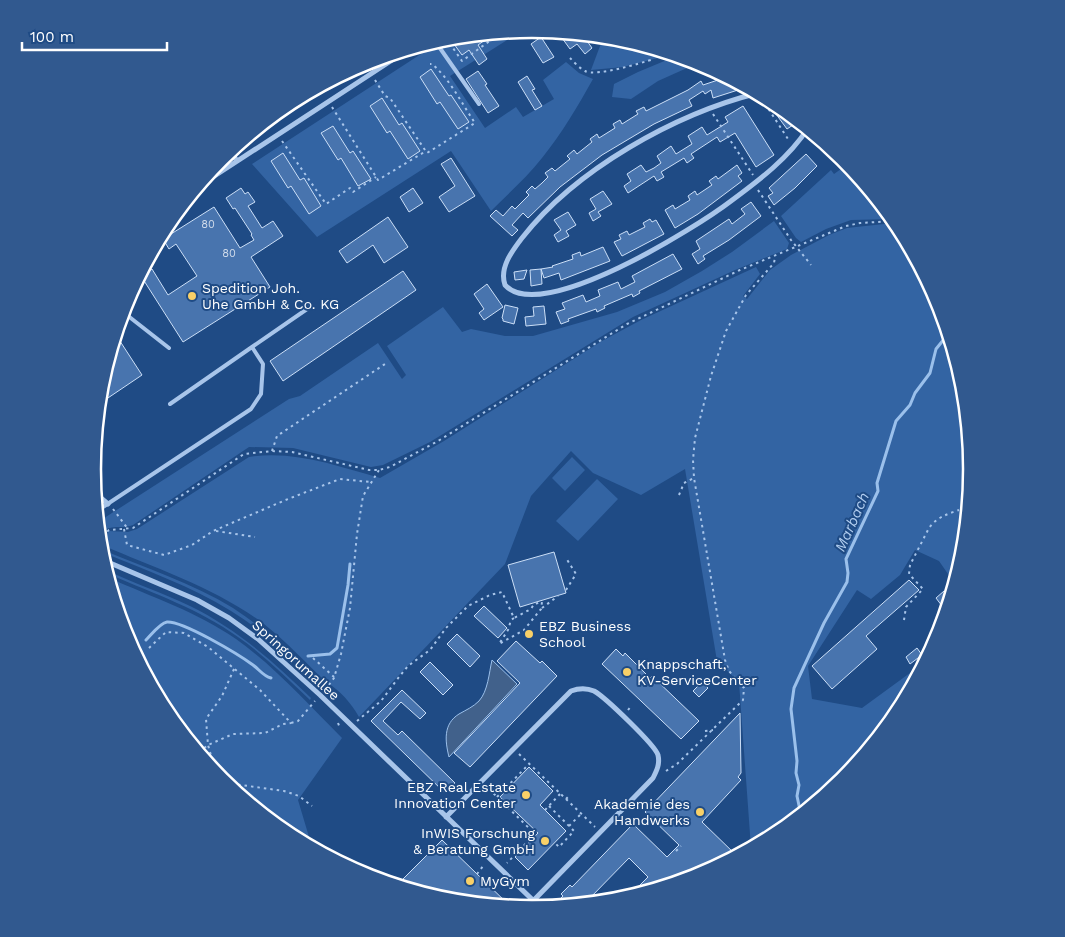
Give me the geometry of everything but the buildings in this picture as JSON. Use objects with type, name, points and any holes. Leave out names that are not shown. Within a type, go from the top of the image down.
[{"type":"street","points":[[217,175],[391,61]]},
{"type":"street","points":[[749,96],[709,108],[670,125],[644,139],[587,176],[567,192],[527,232],[513,250],[503,273],[505,286],[515,293],[525,295],[555,291],[612,271],[636,259],[707,218],[755,182],[788,154],[804,134]]},
{"type":"street","points":[[235,157],[238,162]]},
{"type":"street","points":[[102,499],[108,504]]},
{"type":"street","name":"Springorumallee","points":[[112,564],[197,600],[229,618],[273,651],[532,900]]},
{"type":"street","points":[[446,817],[571,691],[593,690],[614,709],[653,747],[659,762],[653,778],[534,900]]},
{"type":"lane","points":[[440,48],[479,104]]},
{"type":"lane","points":[[170,404],[310,306]]},
{"type":"lane","points":[[129,317],[169,348]]},
{"type":"lane","points":[[103,507],[251,409],[261,394],[263,364],[252,346]]},
{"type":"path","points":[[451,45],[462,61],[492,39]]},
{"type":"path","points":[[570,58],[586,72],[625,68],[654,59]]},
{"type":"path","points":[[328,102],[378,180],[426,151],[427,153],[475,123],[447,81],[437,68],[430,64]]},
{"type":"path","points":[[372,74],[385,96],[390,98],[426,151]]},
{"type":"path","points":[[767,107],[788,139]]},
{"type":"path","points":[[709,108],[796,247],[811,264]]},
{"type":"path","points":[[286,144],[326,204],[350,188],[352,192],[376,177]]},
{"type":"path","points":[[106,533],[113,528],[133,528],[244,454],[272,451],[300,454],[369,470],[390,467],[438,442],[627,324],[740,270],[846,226],[886,222]]},
{"type":"path","points":[[666,771],[677,764],[743,700],[744,688],[729,671],[725,660],[694,478],[693,460],[695,438],[711,376],[726,331],[746,295],[774,263],[775,257]]},
{"type":"path","points":[[272,451],[277,436],[388,362]]},
{"type":"path","points":[[204,748],[233,734],[265,733],[283,724],[298,721],[334,678],[350,608],[364,496],[379,470]]},
{"type":"path","points":[[678,495],[684,483],[694,478]]},
{"type":"path","points":[[124,529],[127,545],[164,555],[192,545],[213,531],[288,498],[340,479],[371,482]]},
{"type":"path","points":[[108,504],[116,511],[128,529]]},
{"type":"path","points":[[904,620],[906,606],[923,589],[909,574],[910,565],[928,528],[932,522],[946,514],[959,510]]},
{"type":"path","points":[[213,531],[255,537]]},
{"type":"path","points":[[566,558],[576,574],[566,590]]},
{"type":"path","points":[[352,726],[381,701],[408,666],[430,650],[446,628],[468,606],[490,595],[502,592],[514,618]]},
{"type":"path","points":[[541,609],[542,602],[534,604],[531,609],[514,618],[499,644],[524,630],[541,609],[558,596]]},
{"type":"path","points":[[524,630],[532,638]]},
{"type":"path","points":[[149,648],[166,632],[184,633],[208,647],[260,690],[291,722]]},
{"type":"path","points":[[313,658],[334,678]]},
{"type":"path","points":[[211,756],[208,745],[206,719],[222,696],[234,669]]},
{"type":"path","points":[[628,710],[632,705]]},
{"type":"path","points":[[705,730],[713,730]]},
{"type":"path","points":[[514,749],[600,832]]},
{"type":"path","points":[[497,797],[529,764]]},
{"type":"path","points":[[240,785],[284,791],[299,796],[312,806]]},
{"type":"path","points":[[489,790],[530,827],[535,834],[507,863]]},
{"type":"path","points":[[545,810],[560,794]]},
{"type":"path","points":[[566,799],[570,796]]},
{"type":"path","points":[[549,806],[574,831],[559,847],[555,843]]},
{"type":"path","points":[[569,826],[581,814]]},
{"type":"path","points":[[676,851],[681,846]]},
{"type":"path","points":[[477,874],[484,866]]},
{"type":"shaded area","points":[[510,38],[450,76],[485,128],[516,107],[523,117],[554,99],[543,80],[566,62],[579,73],[593,79],[549,149],[530,172],[491,211],[451,151],[317,237],[252,164],[426,51],[476,41]]},
{"type":"shaded area","points":[[602,43],[617,46],[661,57],[623,67],[591,70]]},
{"type":"shaded area","points":[[669,59],[687,68],[658,81],[631,99],[612,97],[614,84]]},
{"type":"shaded area","points":[[842,169],[857,184],[884,219],[851,220],[826,229],[801,242],[796,238],[781,216],[831,170],[834,174]]},
{"type":"shaded area","points":[[774,221],[789,243],[787,249],[735,270],[633,317],[430,442],[383,465],[371,467],[293,448],[249,447],[133,525],[106,530],[104,518],[289,399],[300,396],[378,343],[402,379],[406,375],[387,346],[443,307],[462,332],[471,329],[505,336],[533,336],[617,312],[665,292],[732,252]]},
{"type":"shaded area","points":[[887,224],[919,278],[941,330],[955,384],[963,440],[963,497],[960,525],[950,576],[939,561],[915,550],[900,575],[871,599],[857,590],[808,666],[812,699],[862,708],[913,671],[891,708],[857,753],[817,793],[772,827],[750,840],[739,682],[717,661],[685,469],[641,495],[593,473],[571,451],[531,496],[505,564],[359,717],[340,693],[264,624],[246,611],[186,580],[109,548],[107,534],[109,531],[128,532],[137,529],[249,457],[266,455],[299,457],[332,464],[380,478],[444,441],[602,341],[641,320],[756,267],[760,274],[743,296],[747,299],[770,270],[791,255],[829,235],[847,228]]},
{"type":"shaded area","points":[[572,457],[585,470],[565,491],[552,478]]},
{"type":"shaded area","points":[[597,479],[618,499],[578,541],[556,521]]},
{"type":"shaded area","points":[[110,553],[185,583],[233,608],[246,616],[292,654],[325,685],[322,687],[279,646],[231,611],[184,586],[111,555]]},
{"type":"shaded area","points":[[115,574],[190,606],[224,625],[269,659],[311,698],[310,700],[257,651],[238,637],[208,618],[115,577]]},
{"type":"shaded area","points":[[116,581],[190,613],[236,639],[278,674],[342,738],[298,800],[309,837],[248,793],[208,753],[174,708],[159,684],[134,633]]},
{"type":"shaded area","points":[[492,660],[517,684],[449,757],[446,733],[450,723],[482,697],[488,682]]},
{"type":"waterway","name":"Marbach","points":[[799,807],[797,796],[799,785],[796,773],[797,761],[791,709],[794,688],[824,623],[847,582],[846,559],[878,491],[877,483],[896,421],[910,405],[915,393],[930,373],[936,349],[944,339]]},
{"type":"waterway","points":[[308,656],[330,654],[337,648],[350,564]]},
{"type":"waterway","points":[[146,640],[164,623],[175,623],[223,646],[271,678]]},
{"type":"place","name":"Spedition Joh. Uhe GmbH & Co. KG","points":[[192,296]]},
{"type":"place","name":"EBZ Business School","points":[[529,634]]},
{"type":"place","name":"Knappschaft, KV-ServiceCenter","points":[[627,672]]},
{"type":"place","name":"EBZ Real Estate Innovation Center","points":[[526,795]]},
{"type":"place","name":"Akademie des Handwerks","points":[[700,812]]},
{"type":"place","name":"InWIS Forschung & Beratung GmbH","points":[[545,841]]},
{"type":"place","name":"MyGym","points":[[470,881]]}]
